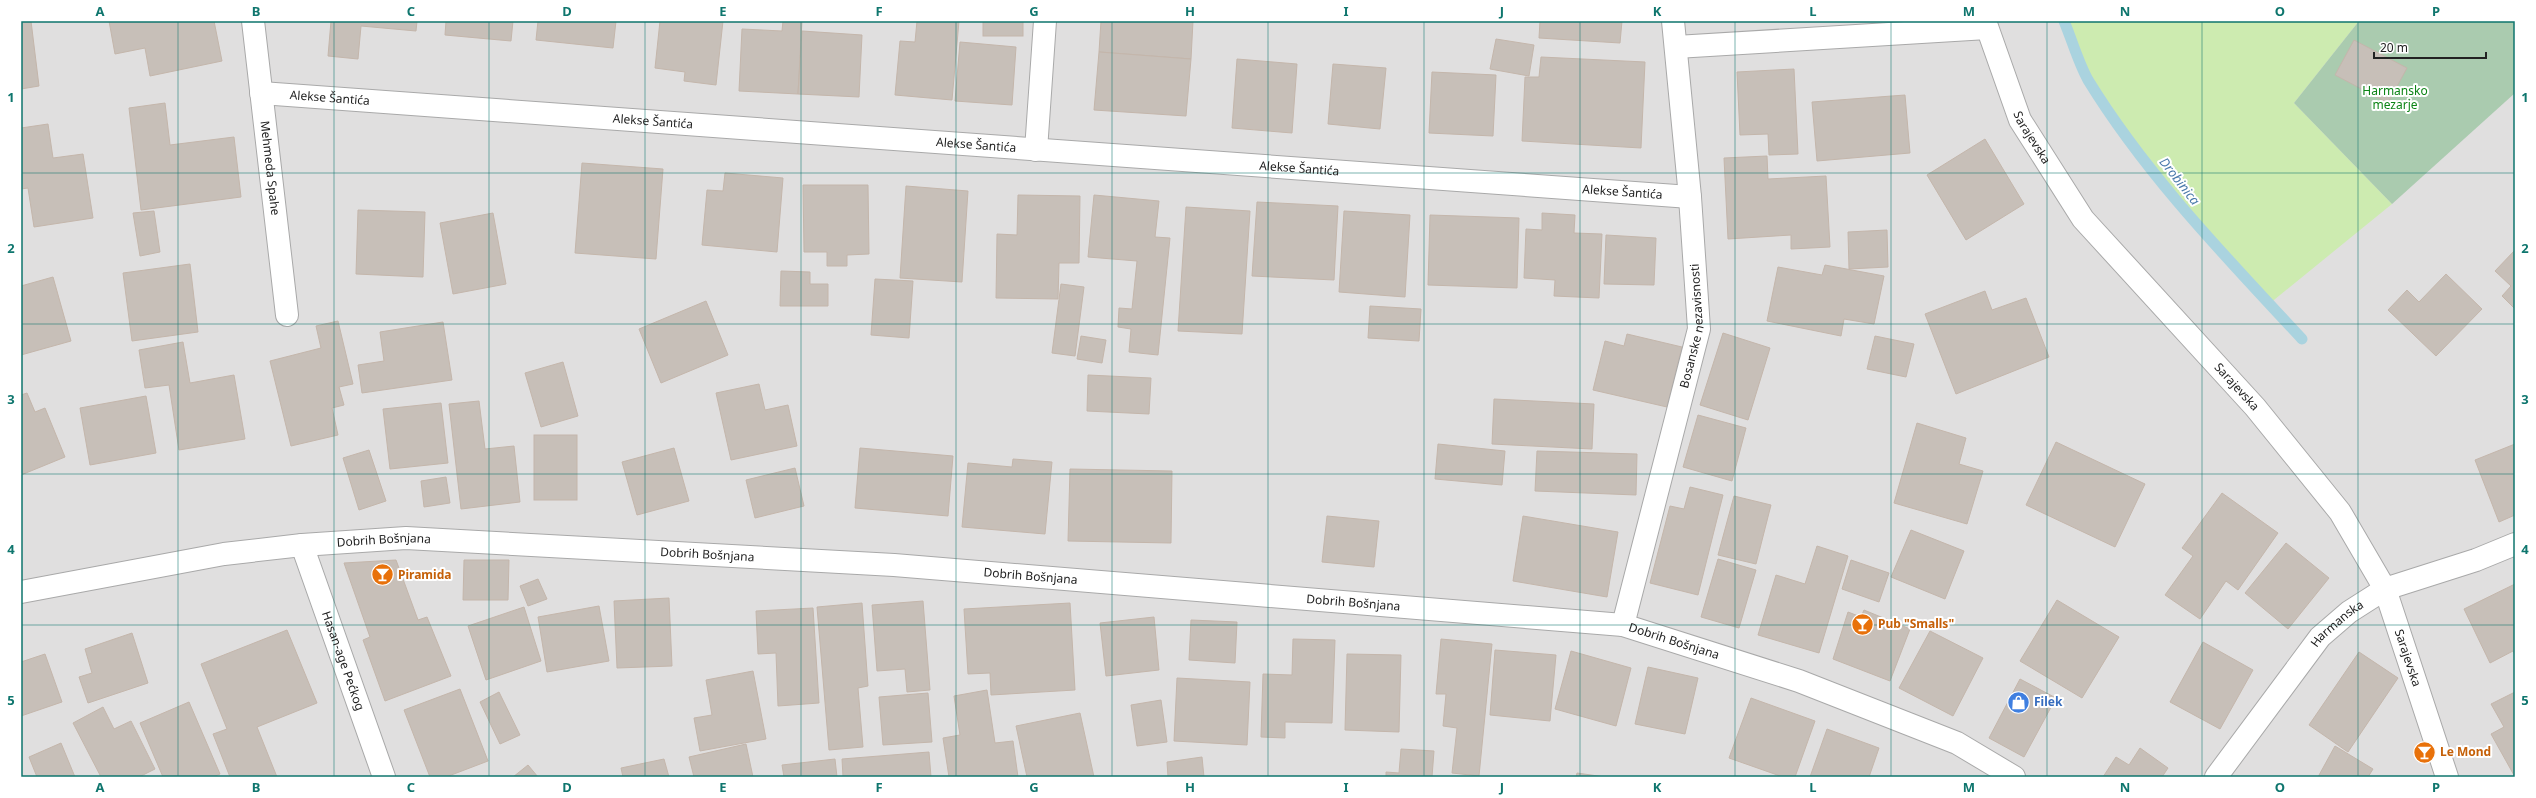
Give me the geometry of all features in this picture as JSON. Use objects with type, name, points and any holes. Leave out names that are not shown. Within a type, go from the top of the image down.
[{"type":"street","name":"Mehmeda Spahe","points":[[253,21],[286,315]]},
{"type":"street","points":[[1036,150],[1045,21]]},
{"type":"street","name":"Bosanske nezavisnosti","points":[[1623,625],[1699,329],[1690,196],[1673,21]]},
{"type":"street","points":[[1676,47],[1986,24]]},
{"type":"street","name":"Sarajevska","points":[[1986,24],[2020,120],[2083,219],[2260,413],[2340,512],[2386,589],[2447,777]]},
{"type":"street","name":"Alekse Šantića","points":[[261,93],[1690,196]]},
{"type":"street","name":"Dobrih Bošnjana","points":[[21,592],[224,554],[302,545],[406,538],[894,565],[1623,625],[1799,681],[1957,742],[2014,777]]},
{"type":"street","name":"Harmanska","points":[[2216,777],[2320,637],[2349,612],[2386,589],[2476,560],[2515,544]]},
{"type":"street","name":"Hasan-age Pećkog","points":[[302,545],[384,777]]},
{"type":"shaded area","points":[[21,21],[2515,21],[2515,777],[21,777]]},
{"type":"green space","points":[[2064,21],[2359,21],[2294,103],[2392,204],[2269,304],[2220,251],[2173,196],[2129,140],[2084,73]]},
{"type":"green space","name":"Harmansko mezarje","points":[[2359,21],[2515,21],[2515,93],[2392,204],[2294,103]]},
{"type":"building","points":[[21,21],[31,21],[39,86],[21,89]]},
{"type":"building","points":[[109,21],[214,21],[222,61],[150,76],[145,48],[115,54]]},
{"type":"building","points":[[331,21],[417,21],[416,31],[361,26],[358,59],[328,56]]},
{"type":"building","points":[[446,21],[513,21],[511,41],[445,35]]},
{"type":"building","points":[[538,21],[616,21],[613,48],[536,40]]},
{"type":"building","points":[[660,21],[723,21],[716,85],[684,81],[685,72],[655,68]]},
{"type":"building","points":[[783,21],[802,21],[798,94],[739,91],[742,29],[782,31]]},
{"type":"building","points":[[917,21],[959,21],[952,100],[895,95],[900,41],[915,42]]},
{"type":"building","points":[[983,21],[1023,21],[1023,36],[983,36]]},
{"type":"building","points":[[1101,21],[1193,21],[1191,59],[1099,52]]},
{"type":"building","points":[[1540,21],[1622,21],[1620,43],[1539,38]]},
{"type":"building","points":[[802,31],[862,35],[859,97],[798,94]]},
{"type":"building","points":[[1496,39],[1534,45],[1529,76],[1490,69]]},
{"type":"building","points":[[2354,40],[2407,68],[2388,103],[2335,75]]},
{"type":"building","points":[[960,42],[1016,47],[1012,105],[955,101]]},
{"type":"building","points":[[1099,52],[1191,59],[1186,116],[1094,110]]},
{"type":"building","points":[[1541,57],[1645,62],[1641,148],[1522,141],[1525,77],[1539,77]]},
{"type":"building","points":[[1237,59],[1297,64],[1292,133],[1232,128]]},
{"type":"building","points":[[1333,64],[1386,68],[1380,129],[1328,124]]},
{"type":"building","points":[[1794,69],[1798,154],[1769,155],[1768,134],[1740,135],[1737,72]]},
{"type":"building","points":[[1432,72],[1496,75],[1493,136],[1429,133]]},
{"type":"building","points":[[1905,95],[1910,153],[1817,161],[1812,102]]},
{"type":"building","points":[[165,103],[170,145],[234,137],[241,197],[141,210],[129,108]]},
{"type":"building","points":[[48,124],[53,158],[83,154],[93,218],[34,227],[28,188],[21,189],[21,128]]},
{"type":"building","points":[[1985,139],[2024,204],[1966,240],[1927,175]]},
{"type":"building","points":[[1767,156],[1768,179],[1826,176],[1830,247],[1791,249],[1791,235],[1728,239],[1724,158]]},
{"type":"building","points":[[582,163],[663,169],[656,259],[575,253]]},
{"type":"building","points":[[725,173],[783,178],[777,252],[702,245],[707,190],[723,191]]},
{"type":"building","points":[[803,185],[868,185],[869,254],[847,255],[847,266],[827,266],[827,252],[804,252]]},
{"type":"building","points":[[906,186],[968,191],[962,282],[900,278]]},
{"type":"building","points":[[1018,195],[1080,196],[1079,263],[1059,263],[1058,299],[996,298],[997,234],[1017,235]]},
{"type":"building","points":[[1094,195],[1159,201],[1155,237],[1170,238],[1158,355],[1129,352],[1131,329],[1118,327],[1119,308],[1132,309],[1137,261],[1088,257]]},
{"type":"building","points":[[1257,202],[1338,206],[1334,280],[1252,276]]},
{"type":"building","points":[[1186,207],[1250,211],[1242,334],[1178,331]]},
{"type":"building","points":[[358,210],[425,212],[423,277],[356,274]]},
{"type":"building","points":[[154,211],[160,252],[140,256],[133,213]]},
{"type":"building","points":[[1344,211],[1410,215],[1405,297],[1339,292]]},
{"type":"building","points":[[493,213],[506,284],[453,294],[440,223]]},
{"type":"building","points":[[1542,213],[1575,215],[1574,233],[1602,234],[1599,298],[1554,296],[1555,280],[1524,278],[1526,229],[1542,230]]},
{"type":"building","points":[[1430,215],[1519,218],[1517,288],[1428,285]]},
{"type":"building","points":[[1887,230],[1888,267],[1849,269],[1848,232]]},
{"type":"building","points":[[1606,235],[1656,238],[1654,285],[1604,284]]},
{"type":"building","points":[[2515,250],[2515,309],[2502,296],[2511,286],[2495,271]]},
{"type":"building","points":[[190,264],[198,332],[132,341],[123,273]]},
{"type":"building","points":[[1825,265],[1884,276],[1874,324],[1844,319],[1841,336],[1767,321],[1778,267],[1822,275]]},
{"type":"building","points":[[781,271],[810,272],[810,284],[828,284],[828,306],[780,306]]},
{"type":"building","points":[[2446,274],[2482,309],[2436,356],[2388,310],[2407,290],[2419,302]]},
{"type":"building","points":[[53,277],[71,341],[21,355],[21,286]]},
{"type":"building","points":[[875,279],[913,281],[909,338],[871,335]]},
{"type":"building","points":[[1061,284],[1084,287],[1075,356],[1052,353]]},
{"type":"building","points":[[1985,291],[1992,310],[2026,298],[2049,357],[1956,394],[1925,314]]},
{"type":"building","points":[[706,301],[728,355],[661,383],[639,329]]},
{"type":"building","points":[[1370,306],[1421,309],[1419,341],[1368,338]]},
{"type":"building","points":[[338,321],[353,384],[339,387],[344,405],[332,408],[338,435],[291,446],[270,361],[321,348],[316,326]]},
{"type":"building","points":[[443,322],[452,380],[362,393],[358,365],[384,361],[380,332]]},
{"type":"building","points":[[1723,333],[1770,348],[1748,420],[1700,405]]},
{"type":"building","points":[[1627,334],[1682,347],[1667,407],[1593,390],[1605,341],[1624,346]]},
{"type":"building","points":[[1081,336],[1106,340],[1102,363],[1077,359]]},
{"type":"building","points":[[1875,336],[1914,344],[1906,377],[1867,369]]},
{"type":"building","points":[[183,342],[190,383],[234,375],[245,439],[179,450],[169,385],[145,388],[139,350]]},
{"type":"building","points":[[563,362],[578,416],[541,427],[525,373]]},
{"type":"building","points":[[1088,375],[1151,378],[1149,414],[1087,411]]},
{"type":"building","points":[[759,384],[765,410],[788,405],[797,446],[731,460],[716,393]]},
{"type":"building","points":[[27,393],[35,412],[45,408],[65,457],[21,475],[21,395]]},
{"type":"building","points":[[146,396],[156,453],[90,465],[80,408]]},
{"type":"building","points":[[1494,399],[1594,404],[1592,449],[1492,444]]},
{"type":"building","points":[[479,401],[485,449],[514,446],[520,502],[461,509],[449,404]]},
{"type":"building","points":[[441,403],[448,463],[390,469],[383,409]]},
{"type":"building","points":[[1698,415],[1746,428],[1732,481],[1683,467]]},
{"type":"building","points":[[1917,423],[1966,438],[1959,464],[1983,471],[1967,524],[1894,503]]},
{"type":"building","points":[[534,435],[577,435],[577,500],[534,500]]},
{"type":"building","points":[[2056,442],[2145,484],[2115,547],[2026,505]]},
{"type":"building","points":[[1438,444],[1505,451],[1502,485],[1435,479]]},
{"type":"building","points":[[2515,444],[2515,515],[2499,522],[2475,460]]},
{"type":"building","points":[[674,448],[689,501],[637,515],[622,462]]},
{"type":"building","points":[[860,448],[953,456],[948,516],[855,508]]},
{"type":"building","points":[[369,450],[386,501],[359,510],[343,458]]},
{"type":"building","points":[[1537,451],[1637,454],[1636,495],[1535,491]]},
{"type":"building","points":[[1013,459],[1052,462],[1045,534],[962,527],[968,463],[1012,467]]},
{"type":"building","points":[[795,468],[804,506],[755,518],[746,480]]},
{"type":"building","points":[[1070,469],[1172,471],[1171,543],[1068,541]]},
{"type":"building","points":[[446,477],[450,503],[424,507],[421,481]]},
{"type":"building","points":[[1690,487],[1723,495],[1698,595],[1650,583],[1670,506],[1684,509]]},
{"type":"building","points":[[2222,493],[2278,533],[2238,590],[2226,581],[2200,619],[2165,595],[2193,556],[2182,548]]},
{"type":"building","points":[[1734,496],[1771,505],[1756,564],[1718,555]]},
{"type":"building","points":[[1327,516],[1379,521],[1374,567],[1322,562]]},
{"type":"building","points":[[1523,516],[1618,532],[1607,597],[1513,581]]},
{"type":"building","points":[[1911,530],[1964,551],[1945,599],[1891,577]]},
{"type":"building","points":[[2286,543],[2329,578],[2288,629],[2245,593]]},
{"type":"building","points":[[1817,546],[1848,556],[1819,653],[1758,635],[1776,575],[1805,584]]},
{"type":"building","points":[[1718,559],[1756,570],[1739,628],[1701,617]]},
{"type":"building","points":[[396,560],[418,620],[427,617],[451,676],[385,701],[363,640],[370,637],[344,563]]},
{"type":"building","points":[[464,560],[509,560],[508,600],[463,600]]},
{"type":"building","points":[[1851,560],[1889,573],[1879,602],[1842,589]]},
{"type":"building","points":[[538,579],[547,599],[528,606],[520,586]]},
{"type":"building","points":[[2515,584],[2515,655],[2513,651],[2490,663],[2464,609]]},
{"type":"building","points":[[669,598],[672,666],[617,668],[614,601]]},
{"type":"building","points":[[2057,600],[2119,637],[2082,698],[2020,661]]},
{"type":"building","points":[[923,601],[930,690],[907,692],[905,669],[877,671],[872,605]]},
{"type":"building","points":[[862,603],[868,686],[858,688],[863,747],[829,750],[817,607]]},
{"type":"building","points":[[1070,603],[1075,690],[991,695],[990,673],[968,674],[964,609]]},
{"type":"building","points":[[599,606],[609,661],[547,672],[538,617]]},
{"type":"building","points":[[524,607],[541,661],[486,680],[468,626]]},
{"type":"building","points":[[813,608],[819,703],[778,706],[776,653],[758,654],[756,611]]},
{"type":"building","points":[[1864,610],[1910,629],[1890,681],[1833,659],[1848,612],[1861,617]]},
{"type":"building","points":[[1154,617],[1159,670],[1106,676],[1100,623]]},
{"type":"building","points":[[1191,620],[1237,622],[1235,663],[1189,660]]},
{"type":"building","points":[[287,630],[317,703],[257,727],[277,777],[230,777],[213,734],[227,729],[201,664]]},
{"type":"building","points":[[1930,631],[1983,658],[1953,716],[1899,688]]},
{"type":"building","points":[[132,633],[148,683],[88,703],[79,677],[92,673],[85,649]]},
{"type":"building","points":[[1293,639],[1335,640],[1332,723],[1285,722],[1285,738],[1261,737],[1263,674],[1292,675]]},
{"type":"building","points":[[1441,639],[1492,644],[1479,776],[1452,773],[1457,728],[1443,726],[1446,694],[1436,694]]},
{"type":"building","points":[[2203,642],[2253,670],[2220,729],[2170,702]]},
{"type":"building","points":[[1495,650],[1556,655],[1550,721],[1490,715]]},
{"type":"building","points":[[1571,651],[1631,668],[1616,726],[1555,709]]},
{"type":"building","points":[[2359,652],[2398,678],[2348,752],[2309,725]]},
{"type":"building","points":[[45,654],[62,702],[21,716],[21,662]]},
{"type":"building","points":[[1347,654],[1401,655],[1399,732],[1345,730]]},
{"type":"building","points":[[1648,667],[1698,678],[1685,734],[1635,724]]},
{"type":"building","points":[[753,671],[766,739],[700,751],[694,718],[712,715],[706,680]]},
{"type":"building","points":[[1177,678],[1250,682],[1247,745],[1174,741]]},
{"type":"building","points":[[2020,679],[2056,698],[2024,757],[1989,738]]},
{"type":"building","points":[[460,689],[488,761],[446,777],[430,777],[404,710]]},
{"type":"building","points":[[987,690],[995,743],[1013,741],[1018,777],[949,777],[943,738],[960,735],[954,696]]},
{"type":"building","points":[[499,692],[520,735],[500,744],[480,702]]},
{"type":"building","points":[[2515,692],[2515,777],[2491,734],[2504,727],[2491,704]]},
{"type":"building","points":[[928,693],[932,742],[883,745],[879,697]]},
{"type":"building","points":[[1751,698],[1815,721],[1795,777],[1783,777],[1729,758]]},
{"type":"building","points":[[1161,700],[1167,742],[1137,746],[1131,705]]},
{"type":"building","points":[[189,702],[220,774],[213,777],[163,777],[140,723]]},
{"type":"building","points":[[103,707],[114,729],[131,721],[155,769],[139,777],[101,777],[73,723]]},
{"type":"building","points":[[1080,713],[1094,777],[1027,777],[1016,726]]},
{"type":"building","points":[[1827,729],[1879,748],[1869,777],[1810,777]]},
{"type":"building","points":[[61,743],[75,777],[37,777],[29,757]]},
{"type":"building","points":[[746,744],[753,777],[694,777],[689,757]]},
{"type":"building","points":[[2335,746],[2373,769],[2368,777],[2318,777]]},
{"type":"building","points":[[2140,748],[2168,768],[2162,777],[2103,777],[2116,757],[2129,765]]},
{"type":"building","points":[[1401,749],[1434,751],[1432,777],[1386,777],[1386,772],[1399,773]]},
{"type":"building","points":[[929,752],[931,777],[843,777],[842,759]]},
{"type":"building","points":[[1202,757],[1204,777],[1168,777],[1167,762]]},
{"type":"building","points":[[664,759],[669,777],[623,777],[621,768]]},
{"type":"building","points":[[835,759],[837,777],[784,777],[782,765]]},
{"type":"building","points":[[528,765],[538,777],[513,777]]},
{"type":"building","points":[[1577,773],[1605,777],[1576,777]]},
{"type":"waterway","name":"Drobinica","points":[[2064,21],[2084,73],[2111,115],[2136,149],[2162,183],[2216,246],[2302,339]]},
{"type":"place","name":"Piramida","points":[[382,575]]},
{"type":"place","name":"Pub \"Smalls\"","points":[[1863,624]]},
{"type":"place","name":"Filek","points":[[2018,702]]},
{"type":"place","name":"Le Mond","points":[[2425,752]]}]
